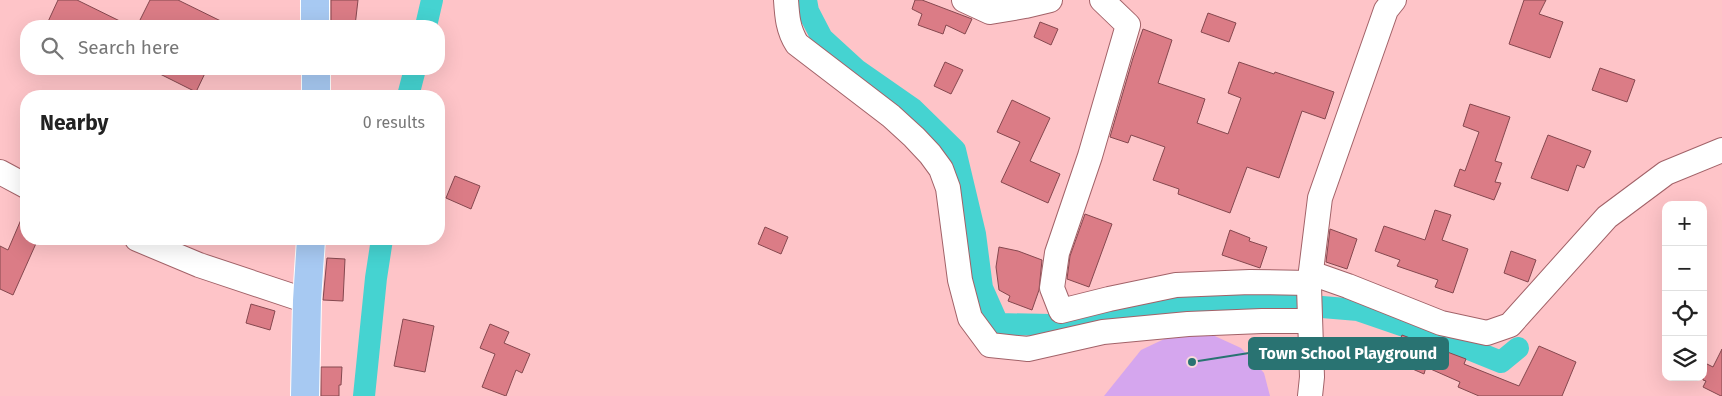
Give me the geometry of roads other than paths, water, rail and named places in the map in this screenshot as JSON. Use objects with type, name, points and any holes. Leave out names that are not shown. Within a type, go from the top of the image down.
[{"type":"main road","points":[[315,0],[315,20]]},
{"type":"main road","points":[[316,75],[316,90]]},
{"type":"main road","points":[[305,396],[307,301],[311,245]]},
{"type":"street","points":[[786,0],[787,20],[791,36],[796,44],[891,116],[920,142],[941,169],[948,188],[960,280],[970,318],[990,345],[1028,349],[1103,332],[1188,324],[1262,320],[1310,324]]},
{"type":"street","points":[[964,0],[990,12],[1050,0]]},
{"type":"street","points":[[1102,0],[1128,25],[1090,156],[1057,252],[1052,288],[1061,311],[1176,285],[1310,281],[1348,286],[1441,322],[1487,333],[1510,325],[1607,217],[1666,173],[1722,150]]},
{"type":"street","points":[[1310,396],[1312,377],[1310,281],[1320,198],[1386,10],[1394,0]]},
{"type":"street","points":[[0,172],[20,183]]},
{"type":"street","points":[[151,245],[199,266],[307,301]]},
{"type":"waterway","points":[[427,20],[432,0]]},
{"type":"waterway","points":[[806,0],[808,11],[822,38],[857,70],[913,109],[955,150],[975,234],[982,288],[998,324],[1051,325],[1141,308],[1274,303],[1358,310],[1454,343],[1501,362],[1518,348]]},
{"type":"waterway","points":[[410,90],[413,75]]},
{"type":"waterway","points":[[364,396],[381,245]]},
{"type":"place","name":"Town School Playground","points":[[1192,362]]}]
